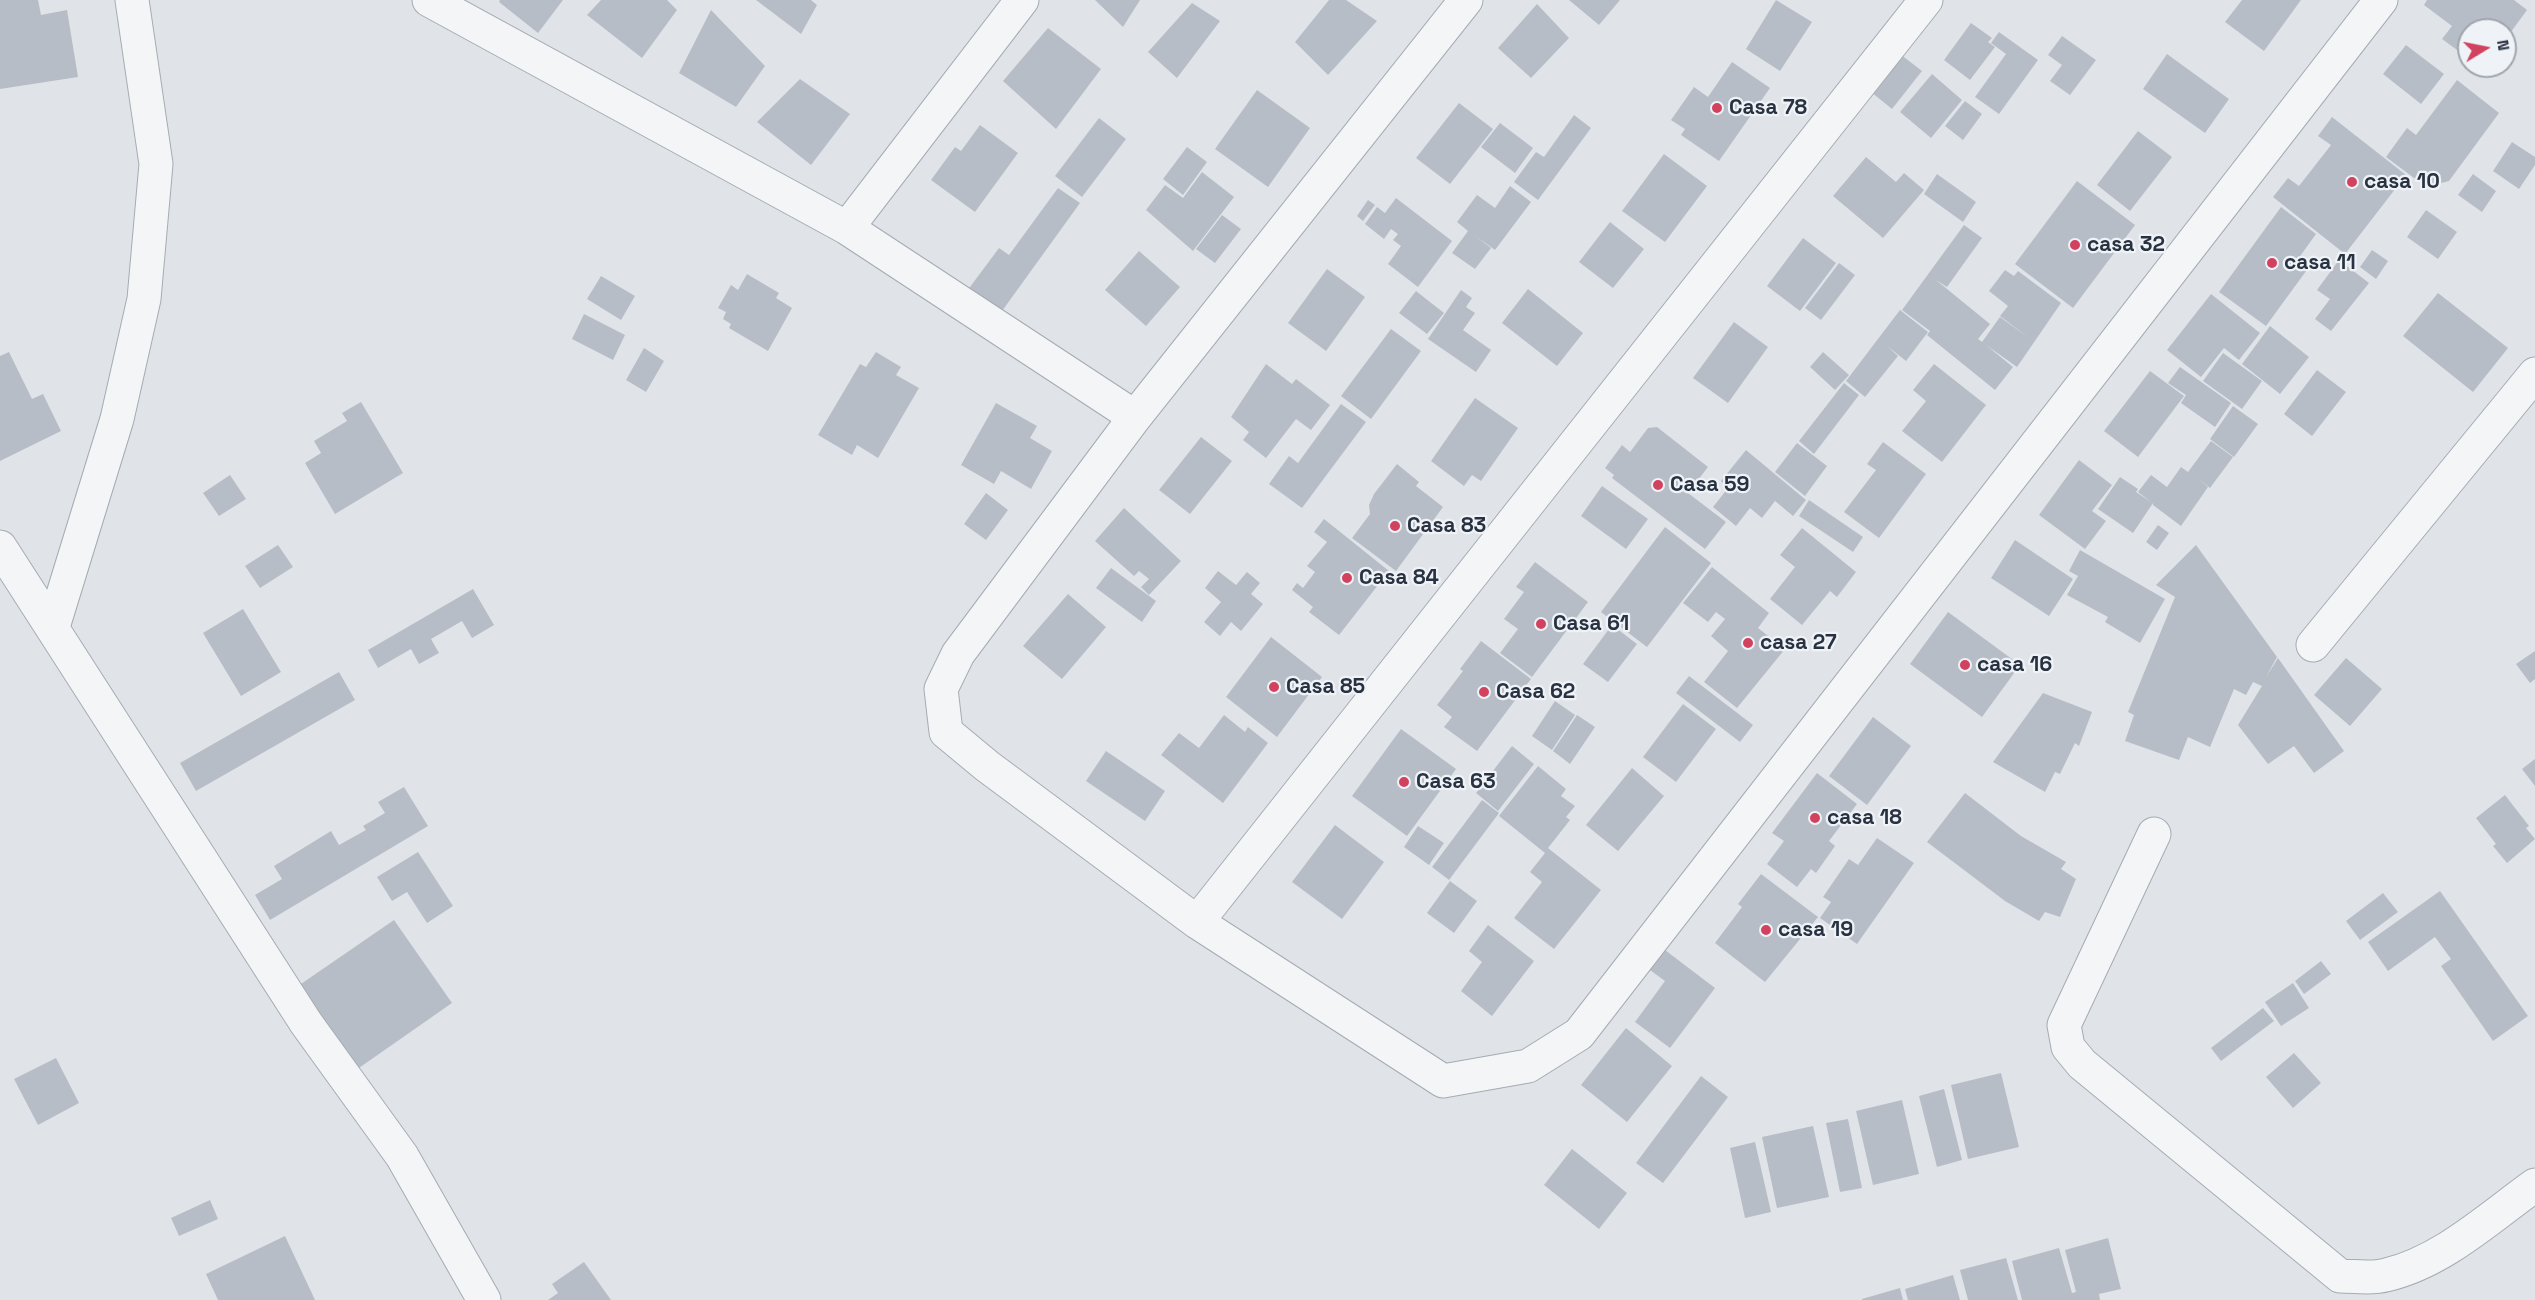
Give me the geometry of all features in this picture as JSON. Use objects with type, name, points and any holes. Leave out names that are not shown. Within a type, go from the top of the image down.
[{"type":"street","points":[[53,627],[117,418],[144,298],[156,164],[132,0]]},
{"type":"street","points":[[429,0],[847,228],[1135,417]]},
{"type":"street","points":[[847,228],[1022,0]]},
{"type":"street","points":[[1466,0],[1135,417],[958,654],[941,689],[946,732],[987,766],[1197,922],[1443,1081],[1528,1066],[1579,1034],[2381,0]]},
{"type":"street","points":[[1197,922],[1926,0]]},
{"type":"street","points":[[2313,645],[2535,374]]},
{"type":"street","points":[[0,547],[306,1023],[402,1156],[472,1295]]},
{"type":"street","points":[[2154,834],[2064,1025],[2068,1047],[2082,1064],[2340,1276],[2384,1276],[2414,1266],[2443,1250],[2535,1185]]},
{"type":"building","points":[[0,0],[38,0],[41,15],[67,10],[78,77],[0,89]]},
{"type":"building","points":[[500,0],[563,0],[538,33],[499,2]]},
{"type":"building","points":[[601,0],[667,0],[677,10],[642,58],[587,15]]},
{"type":"building","points":[[756,0],[811,0],[817,5],[801,34]]},
{"type":"building","points":[[1095,0],[1140,0],[1123,27]]},
{"type":"building","points":[[1329,0],[1346,0],[1377,21],[1328,75],[1295,42]]},
{"type":"building","points":[[1569,0],[1620,0],[1599,25]]},
{"type":"building","points":[[1776,0],[1812,22],[1780,71],[1746,49]]},
{"type":"building","points":[[2242,0],[2301,0],[2264,51],[2225,22]]},
{"type":"building","points":[[2427,0],[2514,0],[2527,10],[2517,24],[2517,18],[2457,18],[2457,50],[2442,39],[2452,26],[2424,5]]},
{"type":"building","points":[[1192,3],[1220,21],[1177,78],[1148,52]]},
{"type":"building","points":[[1537,4],[1569,38],[1531,78],[1498,48]]},
{"type":"building","points":[[711,10],[765,66],[736,107],[679,73]]},
{"type":"building","points":[[1971,23],[1992,38],[1988,42],[1995,47],[1970,80],[1944,60]]},
{"type":"building","points":[[1048,28],[1101,69],[1056,129],[1003,81]]},
{"type":"building","points":[[1999,32],[2038,60],[1999,114],[1975,97],[2006,54],[1991,43]]},
{"type":"building","points":[[2062,36],[2096,60],[2070,95],[2050,81],[2062,65],[2048,55]]},
{"type":"building","points":[[2406,45],[2444,74],[2421,104],[2383,74]]},
{"type":"building","points":[[1900,54],[1922,71],[1892,109],[1871,92]]},
{"type":"building","points":[[2167,54],[2229,99],[2205,133],[2143,89]]},
{"type":"building","name":"Casa 78","points":[[1732,62],[1770,88],[1719,161],[1681,135],[1685,129],[1671,120],[1694,87],[1708,97]]},
{"type":"building","points":[[1932,74],[1962,100],[1931,138],[1900,112]]},
{"type":"building","points":[[800,79],[850,114],[811,165],[757,122]]},
{"type":"building","points":[[2457,80],[2499,113],[2449,181],[2426,187],[2386,157],[2407,128],[2416,135]]},
{"type":"building","points":[[1257,90],[1310,128],[1268,187],[1215,149]]},
{"type":"building","points":[[1965,101],[1982,114],[1963,140],[1945,126]]},
{"type":"building","points":[[1459,103],[1493,129],[1450,184],[1416,158]]},
{"type":"building","points":[[1574,115],[1591,128],[1538,200],[1514,182],[1536,152],[1544,157]]},
{"type":"building","name":"casa 10","points":[[2332,117],[2406,175],[2345,254],[2273,197],[2288,178],[2299,186],[2331,145],[2318,136]]},
{"type":"building","points":[[1099,118],[1126,139],[1082,197],[1055,176]]},
{"type":"building","points":[[1500,123],[1533,148],[1515,173],[1481,147]]},
{"type":"building","points":[[980,125],[1018,153],[975,212],[931,180],[955,147],[961,151]]},
{"type":"building","points":[[2138,131],[2172,157],[2130,211],[2097,185]]},
{"type":"building","points":[[2512,142],[2535,157],[2535,165],[2519,189],[2493,171]]},
{"type":"building","points":[[1187,147],[1207,162],[1183,195],[1163,179]]},
{"type":"building","points":[[1664,154],[1707,186],[1665,242],[1622,211]]},
{"type":"building","points":[[1866,157],[1896,182],[1904,173],[1924,190],[1883,238],[1833,196]]},
{"type":"building","points":[[1202,172],[1234,197],[1193,251],[1146,210],[1165,185],[1183,198]]},
{"type":"building","points":[[1937,174],[1976,202],[1963,222],[1924,194]]},
{"type":"building","points":[[2473,174],[2496,191],[2482,212],[2458,195]]},
{"type":"building","name":"casa 32","points":[[2077,181],[2135,225],[2073,308],[2015,264]]},
{"type":"building","points":[[1510,186],[1531,202],[1495,250],[1474,235],[1491,248],[1475,269],[1452,253],[1468,231],[1457,222],[1477,195],[1495,208]]},
{"type":"building","points":[[1058,188],[1080,203],[997,318],[967,291],[999,248],[1009,255]]},
{"type":"building","points":[[1396,198],[1452,241],[1418,287],[1388,264],[1401,246],[1393,240],[1398,234],[1391,229],[1384,239],[1365,224],[1377,207],[1385,213]]},
{"type":"building","points":[[1368,200],[1375,205],[1363,221],[1357,216]]},
{"type":"building","name":"casa 11","points":[[2281,207],[2316,234],[2298,259],[2309,267],[2266,326],[2219,292]]},
{"type":"building","points":[[2426,210],[2457,232],[2438,259],[2407,237]]},
{"type":"building","points":[[1222,215],[1241,229],[1215,263],[1196,249]]},
{"type":"building","points":[[1610,222],[1644,249],[1613,288],[1579,262]]},
{"type":"building","points":[[1964,225],[1982,238],[1947,287],[1936,280],[1990,324],[1978,339],[1982,342],[2000,317],[2029,338],[2000,316],[2008,306],[1989,291],[2005,270],[2014,276],[2018,271],[2061,303],[2017,367],[1986,345],[2013,367],[1995,390],[1927,335],[1930,331],[1902,310]]},
{"type":"building","points":[[1803,238],[1836,263],[1800,311],[1767,286]]},
{"type":"building","points":[[2372,250],[2388,261],[2376,279],[2360,267]]},
{"type":"building","points":[[1139,251],[1180,287],[1146,326],[1105,290]]},
{"type":"building","points":[[2339,260],[2369,283],[2331,331],[2315,319],[2330,299],[2317,290]]},
{"type":"building","points":[[1839,263],[1855,275],[1821,320],[1805,308]]},
{"type":"building","points":[[1327,269],[1365,297],[1326,351],[1288,323]]},
{"type":"building","points":[[747,274],[779,293],[776,298],[792,308],[768,351],[729,328],[731,324],[723,319],[726,312],[718,308],[731,285],[738,290]]},
{"type":"building","points":[[601,276],[635,296],[621,320],[587,299]]},
{"type":"building","points":[[1528,289],[1583,333],[1557,366],[1502,323]]},
{"type":"building","points":[[1461,290],[1472,298],[1466,307],[1475,313],[1463,330],[1491,350],[1476,372],[1428,339]]},
{"type":"building","points":[[1416,291],[1444,313],[1427,334],[1399,313]]},
{"type":"building","points":[[2438,293],[2508,348],[2473,392],[2403,336]]},
{"type":"building","points":[[2211,294],[2260,333],[2239,360],[2224,348],[2201,377],[2167,350]]},
{"type":"building","points":[[1900,310],[1928,332],[1906,361],[1887,346],[1898,356],[1865,397],[1846,381]]},
{"type":"building","points":[[584,314],[625,335],[613,360],[572,339]]},
{"type":"building","points":[[1734,322],[1768,347],[1728,403],[1693,378]]},
{"type":"building","points":[[2270,326],[2309,357],[2280,394],[2242,364]]},
{"type":"building","points":[[1391,329],[1421,351],[1371,419],[1341,396]]},
{"type":"building","points":[[644,348],[664,361],[646,392],[626,380]]},
{"type":"building","points":[[9,352],[32,399],[43,394],[61,431],[0,461],[0,356]]},
{"type":"building","points":[[876,352],[901,367],[896,375],[919,388],[878,458],[857,445],[852,455],[818,435],[860,364],[866,367]]},
{"type":"building","points":[[1823,352],[1849,375],[1835,390],[1810,367]]},
{"type":"building","points":[[2223,353],[2262,381],[2242,409],[2203,381]]},
{"type":"building","points":[[1266,364],[1292,384],[1296,379],[1330,405],[1311,430],[1296,419],[1266,458],[1243,440],[1249,432],[1231,417]]},
{"type":"building","points":[[1934,364],[1986,405],[1942,462],[1902,431],[1926,401],[1913,390]]},
{"type":"building","points":[[2180,367],[2231,403],[2215,427],[2181,403],[2186,395],[2168,383]]},
{"type":"building","points":[[2317,370],[2346,392],[2312,436],[2284,414]]},
{"type":"building","points":[[2150,371],[2184,396],[2138,457],[2104,431]]},
{"type":"building","points":[[1844,383],[1859,395],[1814,454],[1799,441]]},
{"type":"building","points":[[1475,398],[1518,428],[1481,481],[1472,475],[1464,486],[1431,461]]},
{"type":"building","points":[[361,402],[403,473],[335,514],[305,463],[321,453],[314,441],[347,421],[342,413]]},
{"type":"building","points":[[996,403],[1037,426],[1030,438],[1052,451],[1031,489],[1001,471],[994,484],[961,465]]},
{"type":"building","points":[[1341,404],[1366,422],[1302,508],[1269,484],[1289,456],[1298,463]]},
{"type":"building","points":[[2233,406],[2258,424],[2234,457],[2210,439]]},
{"type":"building","name":"Casa 59","points":[[1657,427],[1708,467],[1688,493],[1726,522],[1705,549],[1612,478],[1614,475],[1605,468],[1622,445],[1630,452],[1648,428]]},
{"type":"building","points":[[1201,437],[1232,461],[1190,514],[1159,490]]},
{"type":"building","points":[[2211,441],[2233,457],[2210,488],[2199,479],[2208,487],[2181,526],[2153,503],[2133,533],[2098,509],[2120,477],[2138,489],[2136,492],[2151,502],[2138,492],[2151,475],[2167,487],[2181,467],[2188,472]]},
{"type":"building","points":[[1883,442],[1926,474],[1879,538],[1844,512],[1876,470],[1867,464]]},
{"type":"building","points":[[1797,443],[1827,466],[1805,496],[1775,472]]},
{"type":"building","points":[[1746,450],[1806,500],[1793,516],[1775,501],[1762,518],[1750,508],[1736,526],[1713,507],[1728,488],[1721,481]]},
{"type":"building","points":[[2079,460],[2112,485],[2092,511],[2106,521],[2085,549],[2039,515]]},
{"type":"building","name":"Casa 83","points":[[1397,464],[1419,482],[1416,486],[1443,507],[1396,571],[1352,538],[1370,514],[1369,505],[1374,494]]},
{"type":"building","points":[[230,475],[246,499],[219,516],[203,493]]},
{"type":"building","points":[[1602,486],[1648,519],[1626,549],[1581,516]]},
{"type":"building","points":[[986,493],[1008,510],[986,540],[964,524]]},
{"type":"building","points":[[1809,500],[1863,537],[1853,552],[1799,516]]},
{"type":"building","points":[[1124,508],[1181,561],[1149,595],[1141,587],[1149,579],[1139,571],[1134,576],[1095,541]]},
{"type":"building","name":"Casa 84","points":[[1324,519],[1389,571],[1339,635],[1309,612],[1313,607],[1292,590],[1297,583],[1303,588],[1315,572],[1307,566],[1327,542],[1314,532]]},
{"type":"building","points":[[2158,525],[2169,533],[2157,550],[2146,542]]},
{"type":"building","points":[[1665,527],[1711,563],[1647,647],[1601,612]]},
{"type":"building","points":[[1802,528],[1856,572],[1837,597],[1830,591],[1802,625],[1770,599],[1795,567],[1780,555]]},
{"type":"building","points":[[2015,540],[2073,579],[2049,616],[1991,578]]},
{"type":"building","points":[[278,545],[293,567],[260,588],[245,566]]},
{"type":"building","points":[[2196,545],[2277,657],[2266,677],[2278,658],[2344,751],[2314,773],[2294,746],[2268,764],[2238,725],[2262,686],[2253,682],[2246,695],[2234,689],[2210,747],[2188,737],[2179,760],[2125,741],[2134,715],[2128,712],[2175,597],[2156,585]]},
{"type":"building","points":[[2080,550],[2165,599],[2140,643],[2105,622],[2108,617],[2067,595],[2078,576],[2069,571]]},
{"type":"building","name":"Casa 61","points":[[1535,562],[1588,602],[1532,677],[1500,653],[1518,629],[1504,619],[1524,592],[1516,587]]},
{"type":"building","name":"casa 27","points":[[1712,567],[1769,613],[1758,628],[1785,649],[1737,708],[1704,682],[1728,651],[1711,636],[1725,619],[1716,612],[1708,622],[1683,603]]},
{"type":"building","points":[[1111,568],[1156,601],[1142,622],[1096,588]]},
{"type":"building","points":[[1218,571],[1236,585],[1247,572],[1260,583],[1251,594],[1263,604],[1241,631],[1231,622],[1220,636],[1204,622],[1221,602],[1205,588]]},
{"type":"building","points":[[473,589],[494,625],[472,638],[462,621],[431,639],[439,653],[419,664],[411,649],[378,668],[368,650]]},
{"type":"building","points":[[1068,594],[1106,627],[1062,679],[1023,646]]},
{"type":"building","points":[[243,609],[281,672],[241,696],[203,633]]},
{"type":"building","name":"casa 16","points":[[1948,612],[2020,665],[1982,717],[1910,664]]},
{"type":"building","points":[[1612,625],[1637,644],[1608,682],[1583,664]]},
{"type":"building","name":"Casa 85","points":[[1271,637],[1322,677],[1277,737],[1226,697]]},
{"type":"building","name":"Casa 62","points":[[1481,641],[1531,679],[1477,751],[1444,727],[1452,717],[1437,705],[1463,671],[1460,669]]},
{"type":"building","points":[[2535,651],[2535,679],[2530,683],[2516,664]]},
{"type":"building","points":[[2346,658],[2382,689],[2350,726],[2314,695]]},
{"type":"building","points":[[339,672],[355,700],[196,791],[180,763]]},
{"type":"building","points":[[1689,676],[1753,725],[1740,742],[1676,693]]},
{"type":"building","points":[[2043,693],[2092,712],[2079,746],[2075,743],[2060,774],[2055,772],[2045,792],[1993,762]]},
{"type":"building","points":[[1555,701],[1575,715],[1552,750],[1532,736]]},
{"type":"building","points":[[1683,704],[1716,729],[1676,782],[1643,757]]},
{"type":"building","points":[[1224,715],[1245,732],[1248,727],[1268,743],[1223,803],[1161,755],[1179,733],[1199,748]]},
{"type":"building","points":[[1577,715],[1595,727],[1570,764],[1553,751]]},
{"type":"building","points":[[1873,717],[1911,746],[1867,805],[1829,776]]},
{"type":"building","name":"Casa 63","points":[[1401,729],[1456,769],[1407,836],[1352,796]]},
{"type":"building","points":[[1512,746],[1534,764],[1498,811],[1476,793]]},
{"type":"building","points":[[1106,751],[1165,791],[1145,821],[1086,781]]},
{"type":"building","points":[[2535,759],[2535,786],[2522,769]]},
{"type":"building","points":[[1538,766],[1566,789],[1561,796],[1575,806],[1566,817],[1570,820],[1548,848],[1601,890],[1554,949],[1514,918],[1542,882],[1530,872],[1545,853],[1499,816]]},
{"type":"building","points":[[1632,768],[1664,796],[1618,851],[1586,825]]},
{"type":"building","name":"casa 18","points":[[1817,773],[1857,804],[1829,841],[1835,846],[1816,873],[1811,869],[1797,887],[1767,864],[1784,841],[1772,833]]},
{"type":"building","points":[[404,787],[428,826],[270,920],[255,895],[282,879],[274,866],[331,831],[339,845],[366,830],[363,826],[385,813],[378,802]]},
{"type":"building","points":[[1965,793],[2021,836],[2066,862],[2061,869],[2076,879],[2060,917],[2045,912],[2039,921],[2005,901],[1927,842]]},
{"type":"building","points":[[2505,795],[2529,826],[2526,828],[2535,839],[2507,863],[2493,846],[2496,844],[2476,818]]},
{"type":"building","points":[[1482,800],[1499,813],[1449,880],[1432,867]]},
{"type":"building","points":[[1335,825],[1384,862],[1342,919],[1292,882]]},
{"type":"building","points":[[1418,826],[1444,843],[1429,865],[1404,847]]},
{"type":"building","points":[[1877,838],[1914,863],[1857,944],[1820,918],[1831,902],[1823,897],[1849,859],[1858,865]]},
{"type":"building","points":[[418,852],[453,906],[427,923],[407,892],[392,901],[377,877]]},
{"type":"building","name":"casa 19","points":[[1761,874],[1818,917],[1765,982],[1715,943],[1742,907],[1738,904]]},
{"type":"building","points":[[1450,881],[1477,901],[1454,933],[1427,913]]},
{"type":"building","points":[[2440,891],[2528,1016],[2493,1041],[2441,966],[2451,959],[2435,937],[2388,971],[2368,942]]},
{"type":"building","points":[[2383,893],[2398,912],[2360,940],[2346,921]]},
{"type":"building","points":[[394,920],[452,1003],[356,1070],[298,986]]},
{"type":"building","points":[[1488,925],[1534,961],[1492,1016],[1461,991],[1482,962],[1469,951]]},
{"type":"building","points":[[1665,950],[1715,988],[1670,1048],[1635,1022],[1665,981],[1650,970]]},
{"type":"building","points":[[2321,961],[2331,974],[2304,994],[2295,981]]},
{"type":"building","points":[[2293,983],[2309,1008],[2281,1026],[2265,1002]]},
{"type":"building","points":[[2263,1008],[2274,1021],[2221,1061],[2211,1048]]},
{"type":"building","points":[[1626,1028],[1672,1066],[1627,1122],[1581,1085]]},
{"type":"building","points":[[2294,1053],[2321,1083],[2293,1108],[2266,1077]]},
{"type":"building","points":[[56,1058],[79,1103],[38,1125],[14,1079]]},
{"type":"building","points":[[2001,1073],[2019,1147],[1968,1159],[1951,1085]]},
{"type":"building","points":[[1701,1076],[1728,1097],[1663,1183],[1636,1163]]},
{"type":"building","points":[[1944,1089],[1962,1160],[1937,1167],[1919,1096]]},
{"type":"building","points":[[1902,1100],[1919,1174],[1873,1185],[1856,1111]]},
{"type":"building","points":[[1848,1119],[1862,1188],[1840,1192],[1826,1123]]},
{"type":"building","points":[[1813,1126],[1829,1197],[1777,1208],[1762,1137]]},
{"type":"building","points":[[1755,1142],[1771,1212],[1745,1218],[1730,1148]]},
{"type":"building","points":[[1572,1149],[1627,1193],[1599,1229],[1544,1185]]},
{"type":"building","points":[[210,1200],[218,1219],[179,1236],[171,1218]]},
{"type":"building","points":[[285,1236],[315,1300],[218,1300],[206,1274]]},
{"type":"building","points":[[2108,1238],[2121,1289],[2099,1294],[2100,1300],[2022,1300],[2012,1261],[2059,1248],[2072,1293],[2076,1292],[2065,1250]]},
{"type":"building","points":[[2006,1258],[2018,1300],[1968,1300],[1960,1270]]},
{"type":"building","points":[[584,1262],[611,1300],[548,1300],[558,1293],[552,1284]]},
{"type":"building","points":[[1953,1275],[1960,1300],[1908,1300],[1905,1289]]},
{"type":"building","points":[[1900,1288],[1903,1300],[1862,1300],[1862,1299]]},
{"type":"place","name":"Casa 78","points":[[1717,108]]},
{"type":"place","name":"casa 10","points":[[2352,182]]},
{"type":"place","name":"casa 32","points":[[2075,245]]},
{"type":"place","name":"casa 11","points":[[2272,263]]},
{"type":"place","name":"Casa 59","points":[[1658,485]]},
{"type":"place","name":"Casa 83","points":[[1395,526]]},
{"type":"place","name":"Casa 84","points":[[1347,578]]},
{"type":"place","name":"Casa 61","points":[[1541,624]]},
{"type":"place","name":"casa 27","points":[[1748,643]]},
{"type":"place","name":"casa 16","points":[[1965,665]]},
{"type":"place","name":"Casa 85","points":[[1274,687]]},
{"type":"place","name":"Casa 62","points":[[1484,692]]},
{"type":"place","name":"Casa 63","points":[[1404,782]]},
{"type":"place","name":"casa 18","points":[[1815,818]]},
{"type":"place","name":"casa 19","points":[[1766,930]]}]
